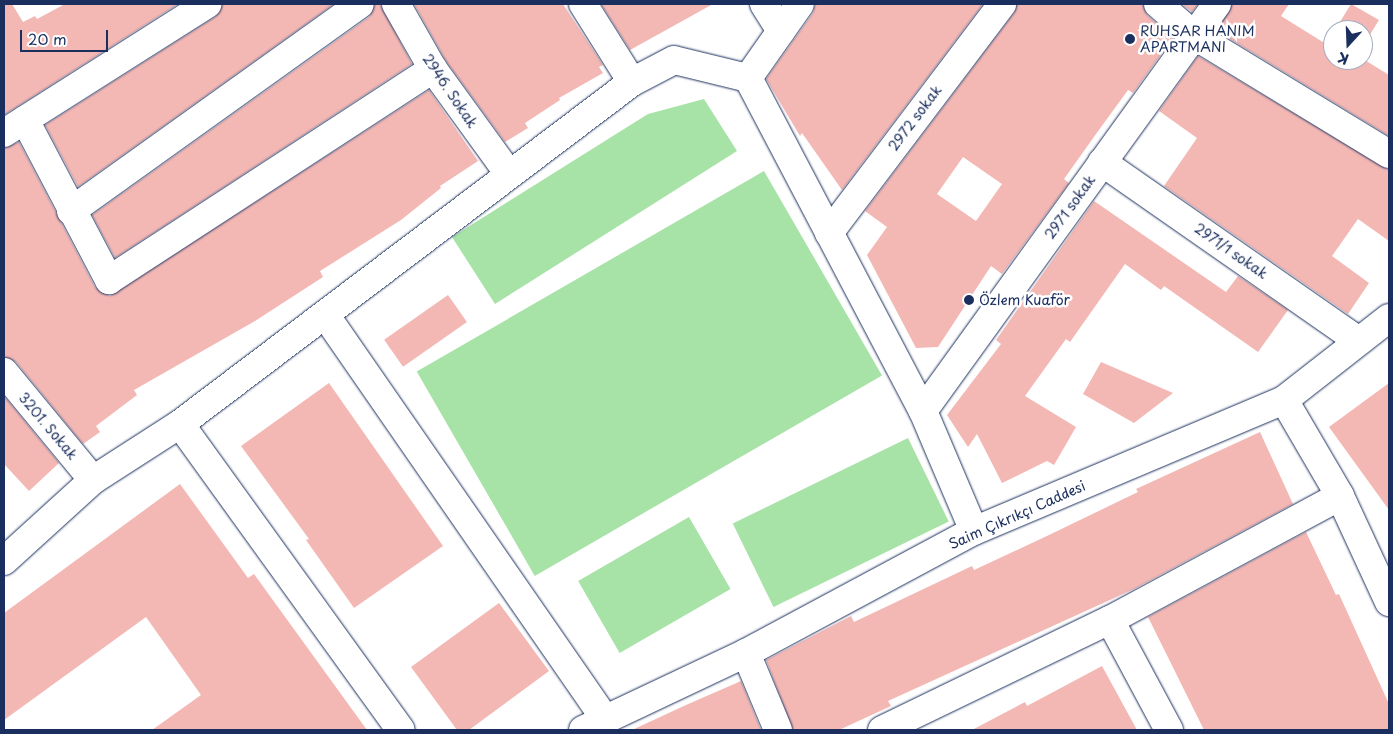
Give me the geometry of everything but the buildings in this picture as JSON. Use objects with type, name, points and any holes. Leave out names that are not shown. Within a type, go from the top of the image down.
[{"type":"street","points":[[208,4],[14,127],[71,211],[109,280],[433,69]]},
{"type":"street","points":[[71,211],[360,4]]},
{"type":"street","name":"2946. Sokak","points":[[396,4],[433,69],[509,174]]},
{"type":"street","points":[[583,4],[632,82]]},
{"type":"street","points":[[764,4],[781,31]]},
{"type":"street","points":[[748,78],[800,4]]},
{"type":"street","name":"2972 sokak","points":[[828,233],[1002,4]]},
{"type":"street","points":[[1158,4],[1195,36],[1389,154]]},
{"type":"street","name":"2971 sokak","points":[[923,410],[1217,4]]},
{"type":"street","points":[[4,561],[93,480],[180,424],[326,316],[509,174],[632,82],[674,60],[748,78],[828,233],[923,410],[974,531]]},
{"type":"street","name":"2971/1 sokak","points":[[1102,162],[1360,341]]},
{"type":"street","points":[[326,316],[594,725]]},
{"type":"street","name":"Saim Çıkrıkçı Caddesi","points":[[594,725],[746,653],[974,531],[1284,400],[1389,318]]},
{"type":"street","name":"3201. Sokak","points":[[4,372],[93,480]]},
{"type":"street","points":[[1284,400],[1340,496],[1389,601]]},
{"type":"street","points":[[180,424],[401,730]]},
{"type":"street","points":[[882,730],[1110,620],[1340,496]]},
{"type":"street","points":[[1110,620],[1169,730]]},
{"type":"street","points":[[746,653],[778,730]]},
{"type":"green space","points":[[704,99],[737,151],[495,304],[452,237],[648,114]]},
{"type":"green space","points":[[764,171],[882,375],[535,576],[417,372]]},
{"type":"green space","points":[[908,438],[949,522],[774,607],[733,523]]},
{"type":"green space","points":[[689,517],[730,589],[620,653],[578,581]]},
{"type":"place","name":"RUHSAR HANIM APARTMANI","points":[[1130,39]]},
{"type":"place","name":"Özlem Kuaför","points":[[969,300]]}]
